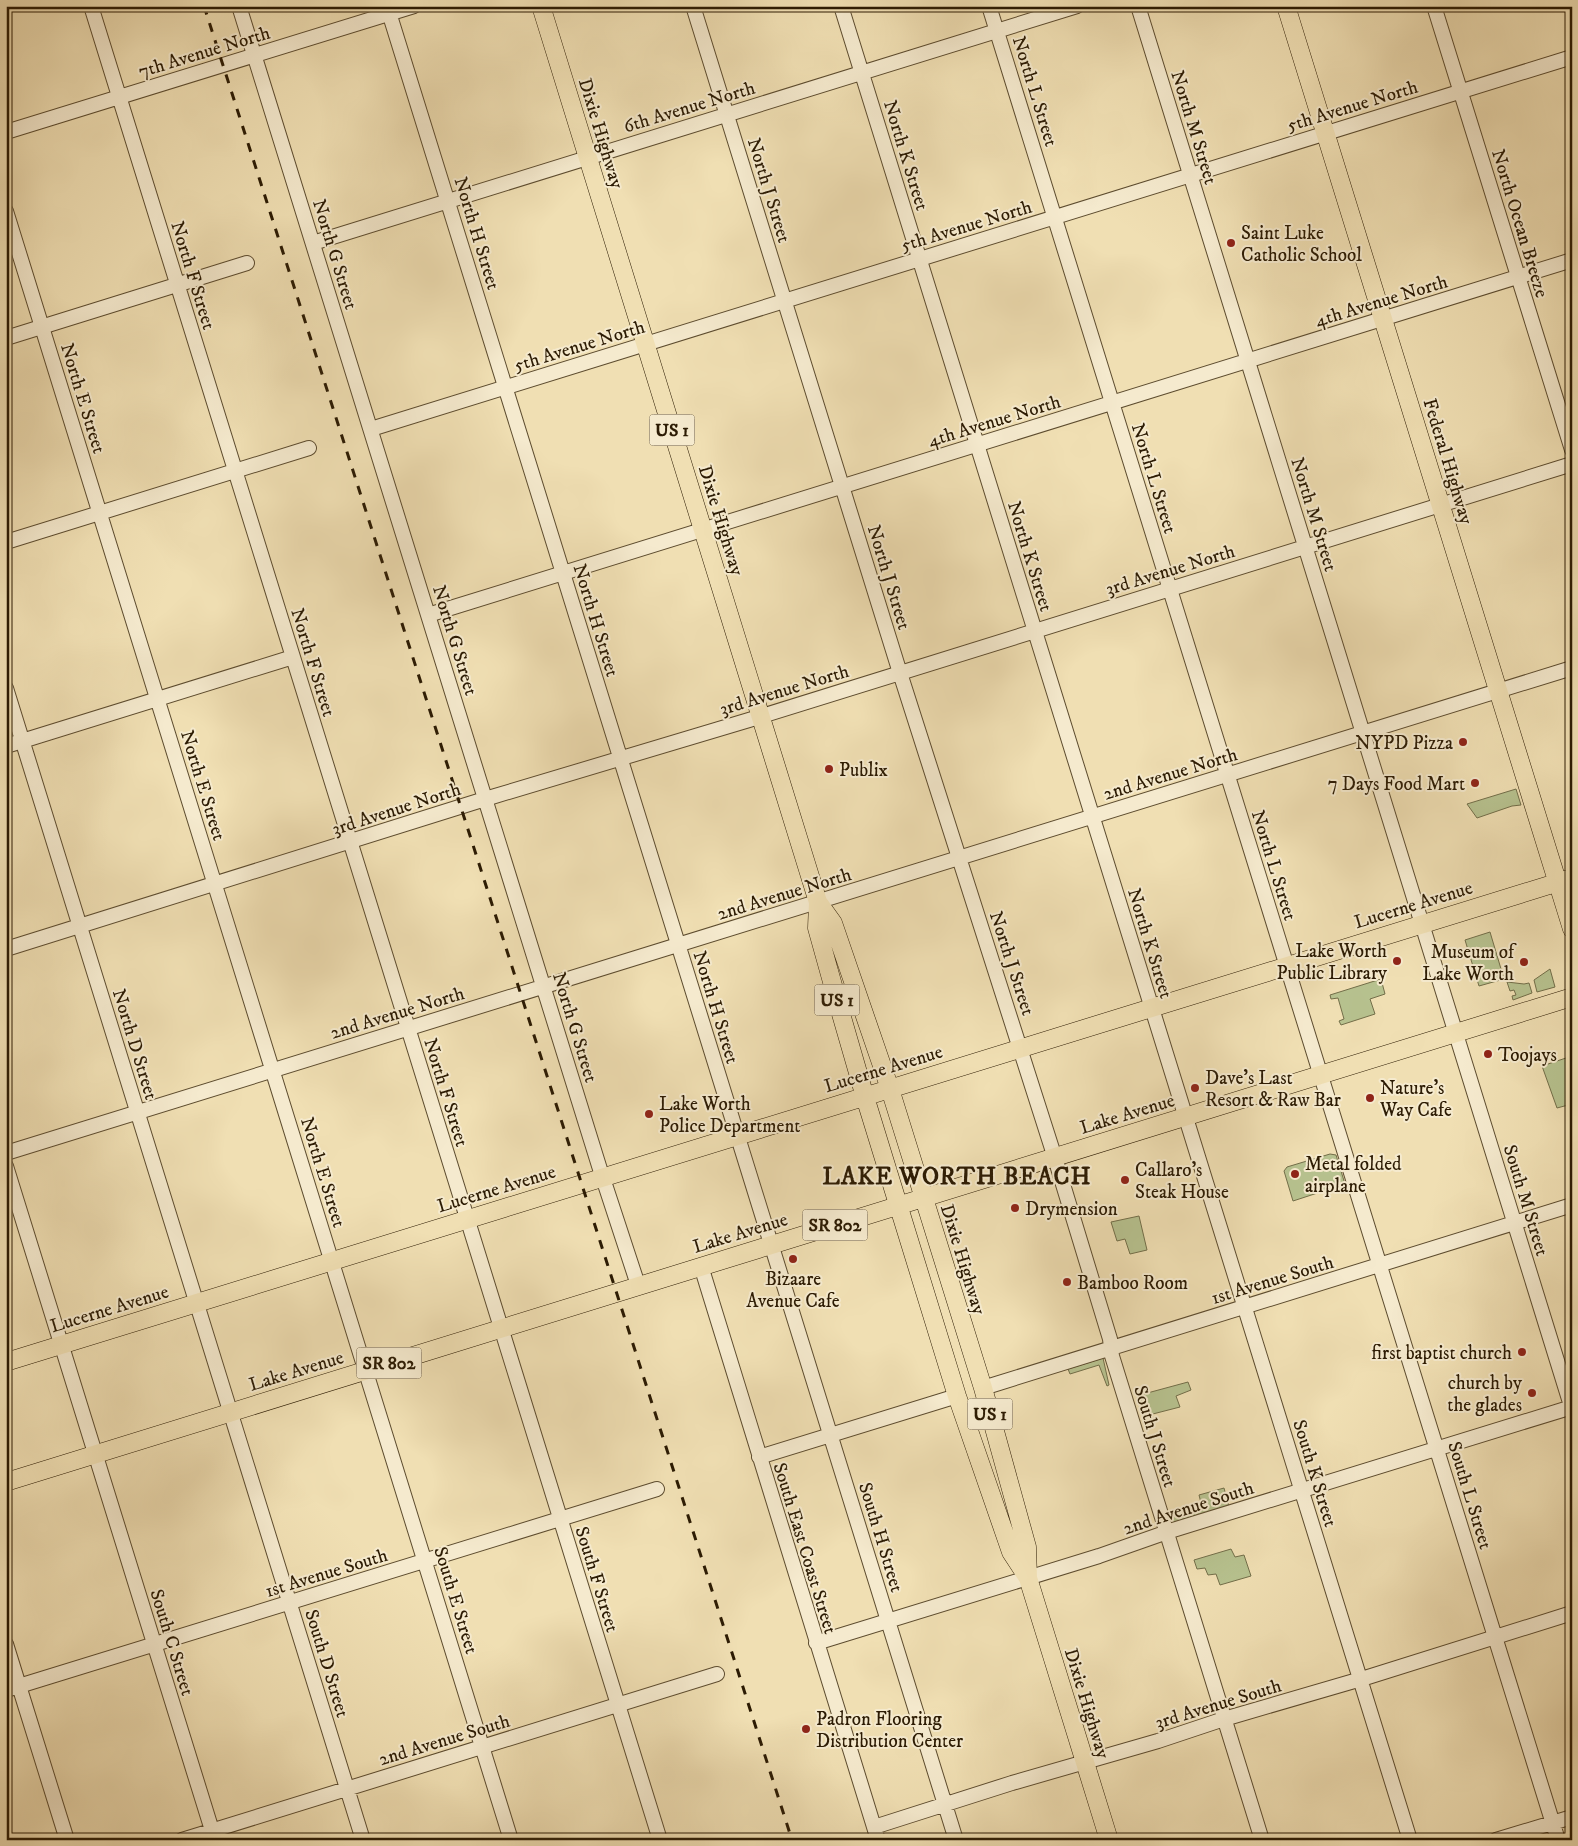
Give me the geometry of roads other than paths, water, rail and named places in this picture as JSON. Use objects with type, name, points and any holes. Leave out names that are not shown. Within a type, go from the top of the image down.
[{"type":"main road","name":"Dixie Highway","points":[[541,6],[818,902],[817,928],[865,1096],[957,1396],[1011,1552],[1028,1578]]},
{"type":"main road","name":"Federal Highway","points":[[1286,6],[1498,691],[1564,880],[1572,929]]},
{"type":"main road","name":"Lucerne Avenue","points":[[6,1362],[1564,880]]},
{"type":"main road","name":"Dixie Highway","points":[[818,902],[834,923],[890,1089],[982,1388],[1027,1547],[1028,1578],[1109,1840]]},
{"type":"main road","name":"Lake Avenue","points":[[6,1482],[1572,997]]},
{"type":"street","name":"North F Street","points":[[91,6],[501,1329]]},
{"type":"street","name":"North G Street","points":[[239,6],[602,1177],[638,1285]]},
{"type":"street","name":"7th Avenue North","points":[[6,132],[254,56],[388,10],[414,6]]},
{"type":"street","name":"North J Street","points":[[693,6],[900,672],[1055,1158]]},
{"type":"street","name":"North K Street","points":[[842,6],[1186,1117]]},
{"type":"street","name":"North L Street","points":[[989,6],[1321,1075]]},
{"type":"street","name":"6th Avenue North","points":[[313,243],[1077,6]]},
{"type":"street","name":"North M Street","points":[[1138,6],[1456,1032]]},
{"type":"street","name":"North Ocean Breeze","points":[[1434,6],[1572,450]]},
{"type":"street","name":"North H Street","points":[[388,10],[771,1245]]},
{"type":"street","name":"5th Avenue North","points":[[370,429],[1572,57]]},
{"type":"street","name":"North E Street","points":[[6,211],[366,1370]]},
{"type":"street","name":"4th Avenue North","points":[[428,615],[1572,260]]},
{"type":"street","points":[[6,338],[247,263]]},
{"type":"street","points":[[6,542],[308,448]]},
{"type":"street","name":"3rd Avenue North","points":[[6,950],[485,799],[760,716],[1572,464]]},
{"type":"street","points":[[6,746],[293,657]]},
{"type":"street","name":"2nd Avenue North","points":[[6,1153],[1572,668]]},
{"type":"street","name":"North D Street","points":[[6,688],[230,1412]]},
{"type":"street","name":"South M Street","points":[[1456,1032],[1572,1408]]},
{"type":"street","name":"South L Street","points":[[1321,1075],[1558,1840]]},
{"type":"street","name":"South K Street","points":[[1186,1117],[1410,1840]]},
{"type":"street","name":"South J Street","points":[[1055,1158],[1166,1534],[1262,1840]]},
{"type":"street","name":"South C Street","points":[[6,1166],[214,1835]]},
{"type":"street","name":"1st Avenue South","points":[[982,1388],[1572,1205]]},
{"type":"street","name":"South H Street","points":[[771,1245],[956,1840]]},
{"type":"street","name":"South East Coast Street","points":[[701,1266],[876,1833]]},
{"type":"street","name":"South F Street","points":[[501,1329],[660,1840]]},
{"type":"street","name":"South E Street","points":[[366,1370],[511,1840]]},
{"type":"street","points":[[759,1457],[957,1396]]},
{"type":"street","name":"2nd Avenue South","points":[[816,1643],[1572,1408]]},
{"type":"street","name":"South D Street","points":[[230,1412],[363,1840]]},
{"type":"street","name":"1st Avenue South","points":[[13,1688],[657,1489]]},
{"type":"street","name":"3rd Avenue South","points":[[876,1833],[945,1804],[1158,1741],[1224,1719],[1572,1613]]},
{"type":"street","points":[[6,1644],[13,1688],[67,1840]]},
{"type":"street","name":"2nd Avenue South","points":[[182,1840],[214,1835],[347,1788],[717,1674]]},
{"type":"street","points":[[1496,1840],[1572,1817]]},
{"type":"railway","points":[[204,6],[792,1840]]},
{"type":"place","name":"Saint Luke Catholic School","points":[[1231,243]]},
{"type":"place","name":"NYPD Pizza","points":[[1463,742]]},
{"type":"place","name":"Publix","points":[[829,769]]},
{"type":"place","name":"7 Days Food Mart","points":[[1475,783]]},
{"type":"place","name":"Lake Worth Public Library","points":[[1397,961]]},
{"type":"place","name":"Museum of Lake Worth","points":[[1524,962]]},
{"type":"place","name":"Toojays","points":[[1488,1054]]},
{"type":"place","name":"Dave's Last Resort & Raw Bar","points":[[1195,1088]]},
{"type":"place","name":"Nature's Way Cafe","points":[[1370,1098]]},
{"type":"place","name":"Lake Worth Police Department","points":[[649,1114]]},
{"type":"place","name":"Metal folded airplane","points":[[1295,1174]]},
{"type":"place","name":"Callaro's Steak House","points":[[1125,1180]]},
{"type":"place","name":"Drymension","points":[[1015,1208]]},
{"type":"place","name":"Bizaare Avenue Cafe","points":[[793,1259]]},
{"type":"place","name":"Bamboo Room","points":[[1067,1282]]},
{"type":"place","name":"first baptist church","points":[[1522,1352]]},
{"type":"place","name":"church by the glades","points":[[1532,1393]]},
{"type":"place","name":"Padron Flooring Distribution Center","points":[[806,1729]]},
{"type":"district","name":"LAKE WORTH BEACH","points":[[957,1176]]}]
